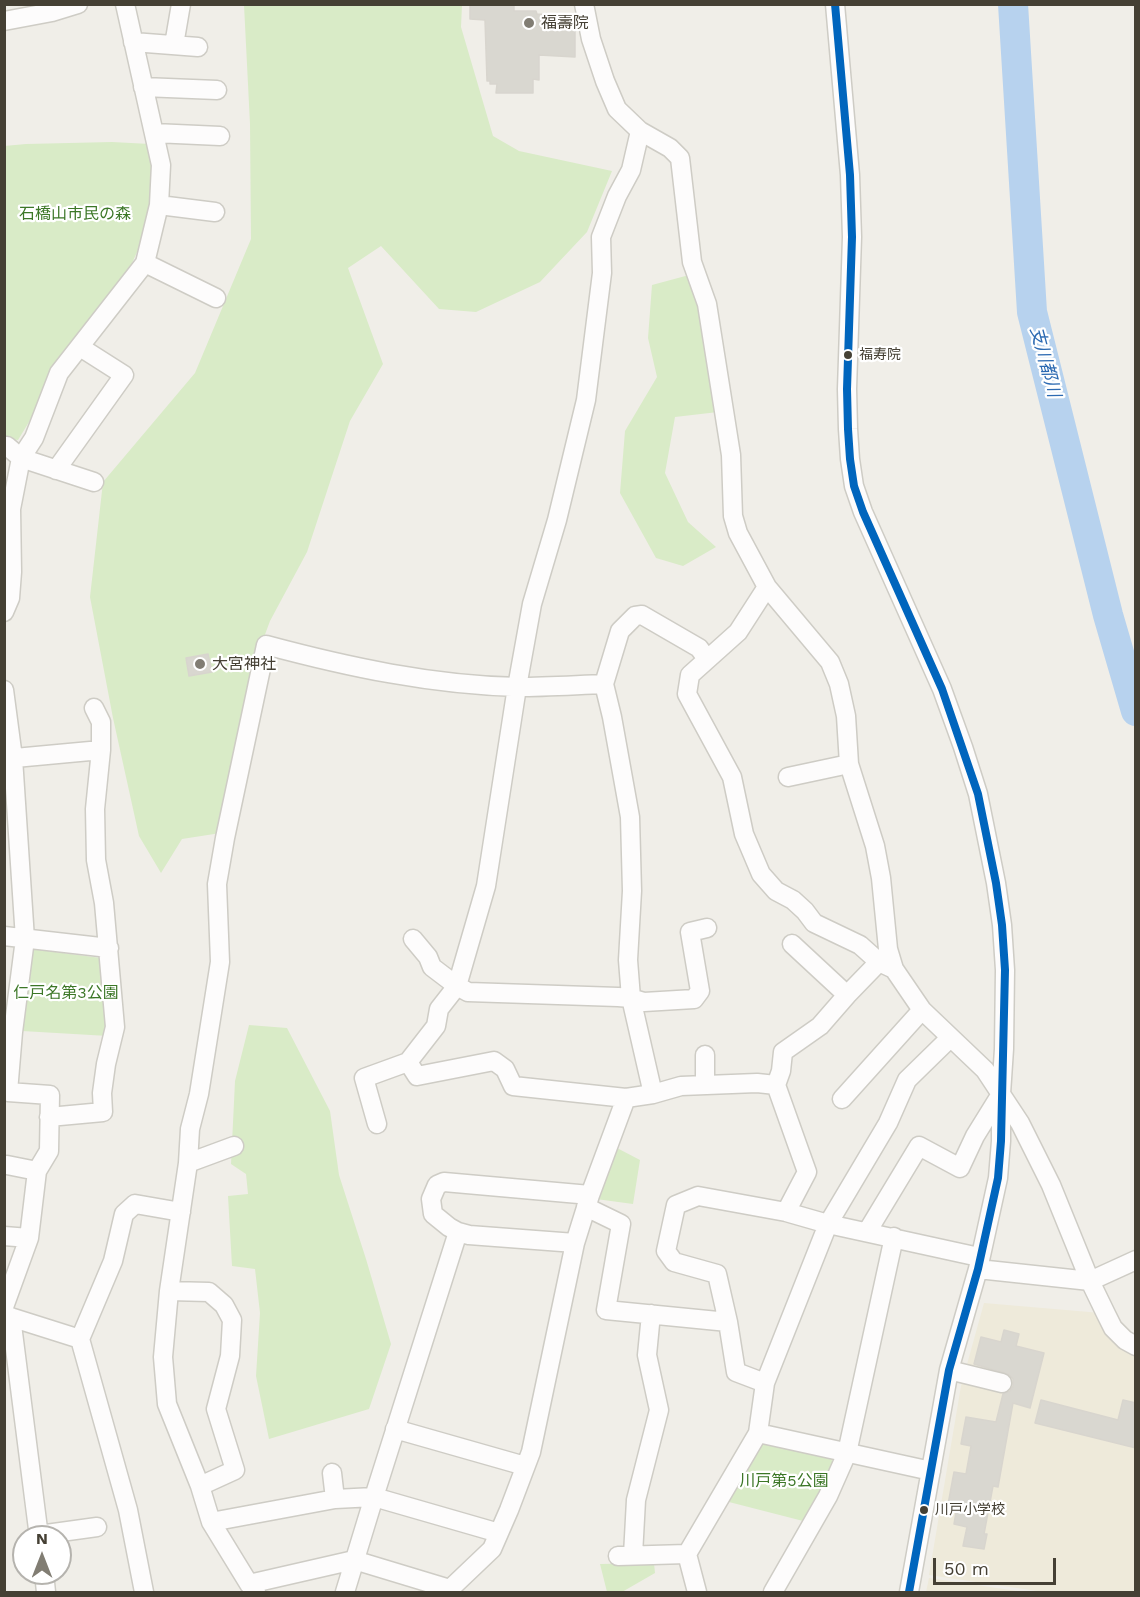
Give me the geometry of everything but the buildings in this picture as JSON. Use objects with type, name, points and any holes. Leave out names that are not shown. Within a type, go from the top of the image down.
[{"type":"street","points":[[4,21],[52,12],[78,4]]},
{"type":"street","points":[[4,612],[10,598],[8,573],[11,509],[21,458],[34,438],[59,373],[145,263],[159,205],[161,165],[125,4]]},
{"type":"street","points":[[174,45],[182,4]]},
{"type":"street","points":[[584,4],[591,39],[617,109],[640,131],[670,148],[680,158],[692,262],[707,304],[730,455],[733,516],[738,533],[767,587],[830,662],[839,684],[846,716],[849,764],[875,846],[881,878],[888,949],[886,965],[847,995],[820,1026],[783,1052],[782,1071],[776,1085],[807,1172],[786,1212]]},
{"type":"street","points":[[835,4],[850,175],[852,237],[846,389],[854,486],[863,512],[942,689],[978,794],[996,883],[1005,970],[998,1178],[979,1263],[949,1370],[909,1593]]},
{"type":"street","points":[[133,42],[198,47]]},
{"type":"street","points":[[143,87],[218,90]]},
{"type":"street","points":[[377,1124],[364,1078],[408,1062],[436,1026],[439,1009],[457,986],[486,886],[532,604],[557,520],[586,400],[602,273],[601,237],[617,196],[631,170],[640,131]]},
{"type":"street","points":[[154,133],[220,136]]},
{"type":"street","points":[[159,205],[215,212]]},
{"type":"street","points":[[145,263],[216,298]]},
{"type":"street","points":[[56,470],[124,375],[80,347]]},
{"type":"street","points":[[4,446],[21,458],[94,482]]},
{"type":"street","points":[[767,587],[738,633],[690,675],[687,694],[732,777],[744,834],[761,874],[771,893],[793,900],[814,923],[860,945],[886,965],[922,1010],[985,1070],[1020,1123],[1052,1185],[1090,1281],[1113,1328],[1136,1347]]},
{"type":"street","points":[[653,1094],[631,998],[628,960],[632,891],[630,817],[604,684],[620,631],[635,616],[642,615],[699,648],[707,659]]},
{"type":"street","points":[[604,684],[517,687],[450,682],[360,669],[266,645],[225,838],[218,884],[220,962],[199,1094],[190,1129],[188,1163],[169,1291],[163,1357],[167,1404],[200,1486],[210,1522],[253,1588],[354,1560],[450,1591],[492,1549],[531,1452],[575,1243],[626,1098]]},
{"type":"street","points":[[4,690],[25,939],[9,1032],[8,1092],[50,1095],[49,1151],[37,1171],[29,1238],[7,1313],[37,1525]]},
{"type":"street","points":[[49,1117],[103,1112],[102,1093],[106,1064],[115,1027],[104,903],[96,860],[95,809],[101,750],[101,722],[94,708]]},
{"type":"street","points":[[9,758],[101,750]]},
{"type":"street","points":[[788,777],[849,764]]},
{"type":"street","points":[[412,939],[428,957],[432,967],[468,992],[631,998],[644,1002],[694,999],[700,991],[690,932],[707,928]]},
{"type":"street","points":[[4,936],[109,948]]},
{"type":"street","points":[[792,944],[847,995]]},
{"type":"street","points":[[842,1099],[922,1010]]},
{"type":"street","points":[[697,1593],[687,1554],[758,1433],[765,1383],[828,1224],[888,1123],[907,1080],[950,1038]]},
{"type":"street","points":[[705,1055],[705,1085]]},
{"type":"street","points":[[408,1062],[417,1076],[494,1061],[505,1069],[513,1086],[626,1098],[653,1094],[681,1086],[757,1083],[776,1085]]},
{"type":"street","points":[[867,1232],[919,1146],[960,1168],[975,1136],[1001,1094]]},
{"type":"street","points":[[188,1163],[234,1146]]},
{"type":"street","points":[[7,1165],[37,1171]]},
{"type":"street","points":[[575,1243],[458,1232],[432,1214],[431,1199],[437,1185],[444,1182],[588,1201],[621,1224],[606,1310],[728,1322]]},
{"type":"street","points":[[765,1383],[736,1372],[717,1274],[674,1262],[666,1251],[676,1205],[698,1196],[786,1212],[828,1224],[894,1237],[979,1263],[1090,1281],[1136,1260]]},
{"type":"street","points":[[145,1592],[128,1510],[80,1339],[113,1261],[124,1214],[135,1204],[181,1212]]},
{"type":"street","points":[[345,1593],[458,1232]]},
{"type":"street","points":[[4,1236],[29,1238]]},
{"type":"street","points":[[773,1593],[828,1496],[847,1453],[894,1237]]},
{"type":"street","points":[[169,1291],[209,1292],[224,1305],[232,1320],[230,1356],[216,1409],[235,1470],[200,1486]]},
{"type":"street","points":[[7,1313],[80,1339]]},
{"type":"street","points":[[651,1314],[647,1355],[659,1410],[636,1500],[625,1556],[687,1554]]},
{"type":"street","points":[[949,1370],[1002,1383]]},
{"type":"street","points":[[395,1430],[525,1466]]},
{"type":"street","points":[[758,1433],[931,1471]]},
{"type":"street","points":[[332,1473],[335,1499]]},
{"type":"street","points":[[210,1522],[335,1499],[374,1497],[499,1533]]},
{"type":"street","points":[[72,1531],[97,1527]]},
{"type":"shaded area","points":[[984,1303],[1101,1313],[1135,1353],[1135,1592],[1044,1592],[929,1575],[961,1386]]},
{"type":"shaded area","points":[[929,1578],[1024,1592],[926,1592]]},
{"type":"green space","points":[[244,5],[462,5],[461,27],[493,136],[519,151],[612,171],[587,232],[540,282],[476,312],[439,309],[381,246],[348,268],[383,364],[350,421],[307,552],[270,621],[257,656],[227,832],[182,839],[161,873],[139,836],[90,597],[103,482],[195,373],[251,239],[250,124]]},
{"type":"green space","name":"石橋山市民の森","points":[[112,142],[150,144],[160,175],[148,227],[126,277],[51,377],[18,440],[4,439],[4,146]]},
{"type":"green space","points":[[704,271],[718,412],[675,417],[665,473],[688,522],[716,547],[683,566],[656,558],[620,493],[625,431],[657,377],[648,338],[652,285]]},
{"type":"green space","name":"仁戸名第3公園","points":[[33,949],[101,958],[108,1036],[22,1031]]},
{"type":"green space","points":[[249,1025],[287,1028],[330,1111],[339,1175],[391,1344],[369,1409],[269,1439],[256,1376],[260,1313],[255,1269],[232,1266],[228,1196],[248,1194],[246,1174],[231,1164],[235,1081]]},
{"type":"green space","points":[[617,1148],[640,1160],[633,1204],[596,1199]]},
{"type":"green space","name":"川戸第5公園","points":[[767,1442],[830,1456],[834,1465],[803,1521],[729,1502],[757,1445]]},
{"type":"green space","points":[[654,1563],[655,1573],[622,1592],[607,1592],[600,1564]]},
{"type":"waterway","name":"支川都川","points":[[1013,4],[1032,312],[1108,615],[1136,711]]},
{"type":"transit line","points":[[835,4],[850,175],[852,237],[847,389],[850,459],[854,486],[863,512],[942,689],[978,794],[996,883],[1005,970],[998,1178],[978,1269],[949,1370],[909,1592]]},
{"type":"place","name":"福壽院","points":[[529,23]]},
{"type":"place","name":"福寿院","points":[[848,355]]},
{"type":"place","name":"大宮神社","points":[[200,664]]},
{"type":"place","name":"川戸小学校","points":[[924,1510]]}]
